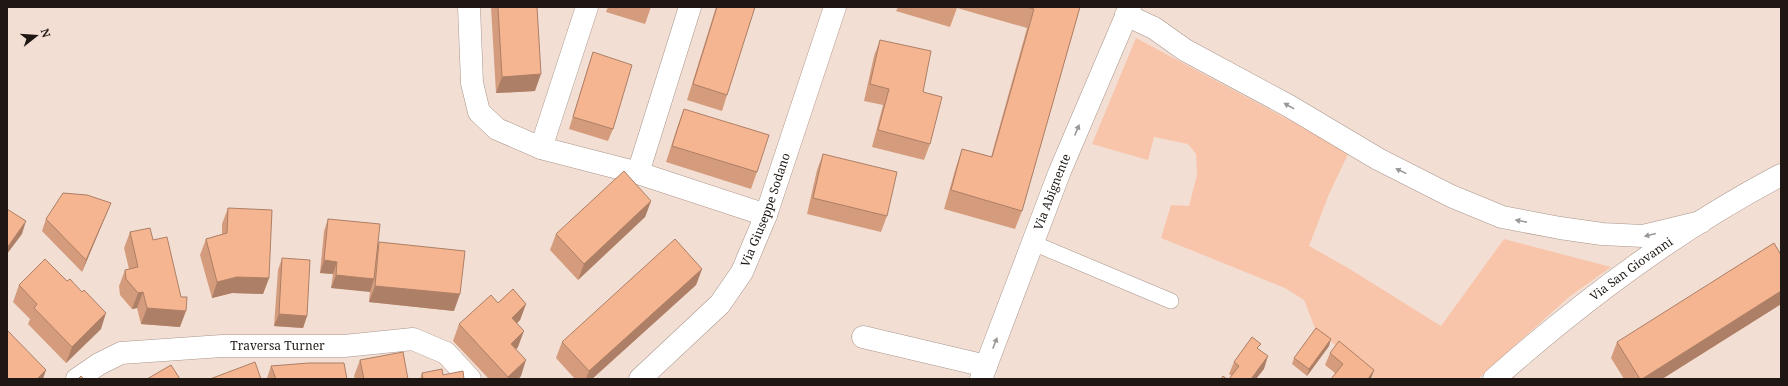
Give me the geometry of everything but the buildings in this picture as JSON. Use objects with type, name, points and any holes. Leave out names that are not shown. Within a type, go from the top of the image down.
[{"type":"street","points":[[468,7],[472,83],[479,112],[497,129],[542,148],[638,172],[766,215]]},
{"type":"street","points":[[542,148],[587,7]]},
{"type":"street","points":[[638,172],[690,7]]},
{"type":"street","name":"Via Giuseppe Sodano","points":[[640,379],[720,304],[742,272],[766,215],[835,7]]},
{"type":"street","points":[[1128,11],[1185,50],[1289,106],[1378,159],[1452,196],[1502,217],[1560,228],[1643,236],[1701,222]]},
{"type":"street","name":"Via Abignente","points":[[983,372],[1060,171],[1128,11]]},
{"type":"street","name":"Via San Giovanni","points":[[1494,379],[1542,336],[1570,314],[1701,222],[1781,175]]},
{"type":"street","points":[[863,337],[983,372]]},
{"type":"street","name":"Traversa Turner","points":[[77,379],[99,364],[122,353],[222,346],[344,346],[413,339],[446,353],[470,379]]},
{"type":"lane","points":[[1033,243],[1171,301]]},
{"type":"shaded area","points":[[1136,38],[1349,152],[1329,194],[1309,246],[1348,268],[1441,326],[1504,239],[1611,267],[1569,297],[1478,379],[1375,379],[1315,328],[1304,300],[1285,288],[1161,238],[1171,205],[1189,206],[1197,175],[1196,154],[1188,144],[1154,137],[1148,160],[1092,144]]}]
